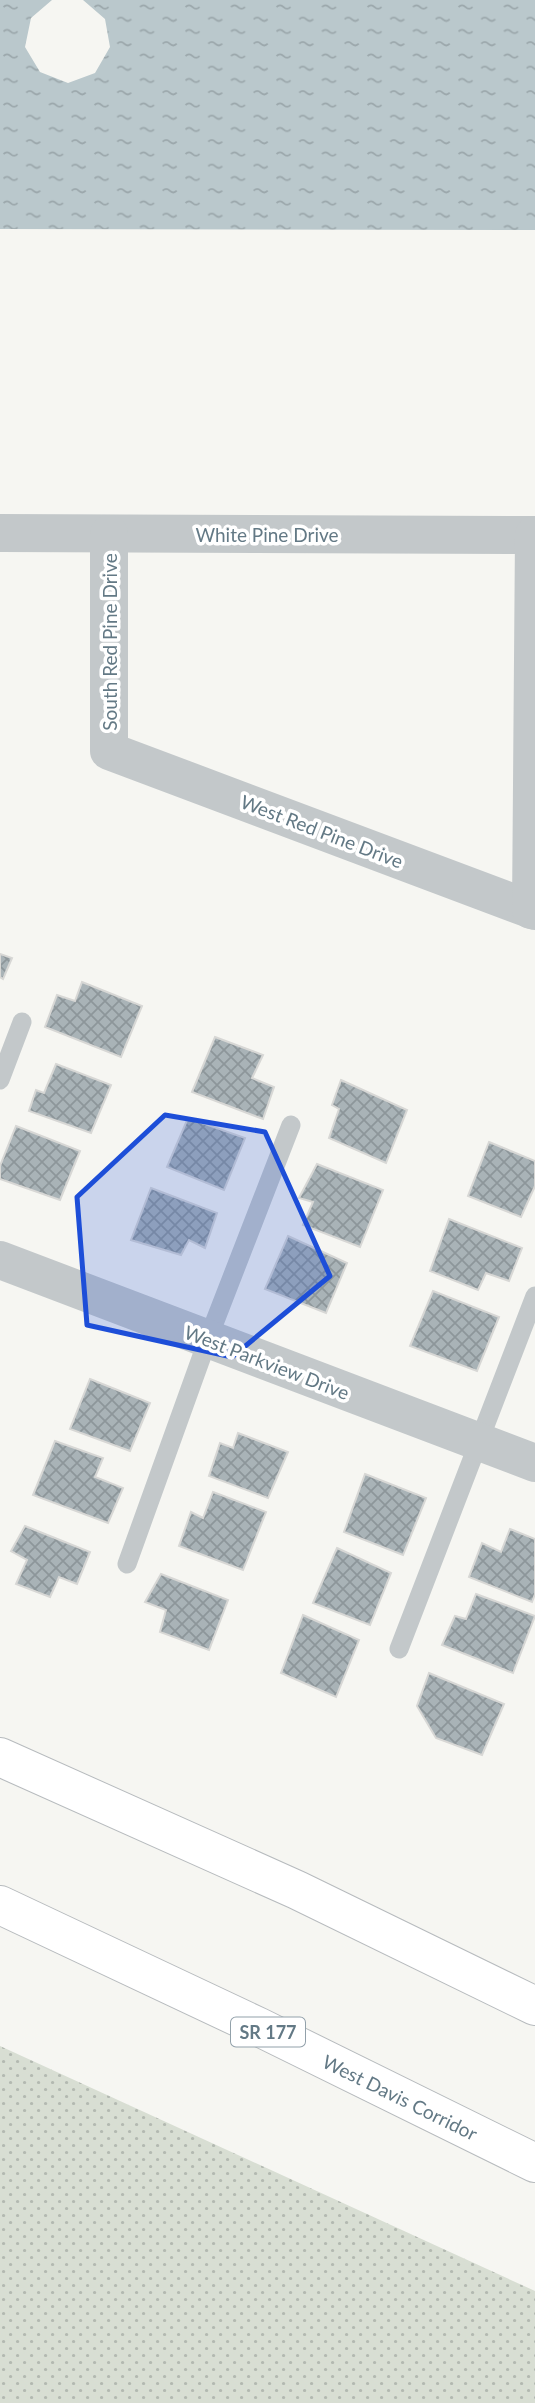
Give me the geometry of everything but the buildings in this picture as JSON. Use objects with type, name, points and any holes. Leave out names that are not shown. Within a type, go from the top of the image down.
[{"type":"highway","points":[[0,1757],[297,1890],[535,2006]]},
{"type":"highway","name":"West Davis Corridor","points":[[0,1905],[258,2027],[535,2163]]},
{"type":"street","name":"White Pine Drive","points":[[0,533],[535,536]]},
{"type":"street","name":"South Red Pine Drive","points":[[109,534],[109,751]]},
{"type":"street","points":[[533,910],[535,536]]},
{"type":"street","name":"West Red Pine Drive","points":[[109,751],[533,910]]},
{"type":"street","name":"West Parkview Drive","points":[[0,1260],[535,1463]]},
{"type":"lane","points":[[0,1080],[22,1022]]},
{"type":"lane","points":[[127,1564],[208,1339],[291,1125]]},
{"type":"lane","points":[[399,1649],[535,1296]]},
{"type":"highlighted area","points":[[165,1115],[265,1132],[330,1276],[232,1357],[87,1325],[77,1197]]},
{"type":"shaded area","points":[[0,2046],[535,2291],[535,2403],[0,2403]]},
{"type":"water","points":[[0,0],[52,0],[31,18],[25,47],[40,72],[68,83],[95,73],[110,47],[105,19],[83,0],[535,0],[535,230],[0,229]]}]
